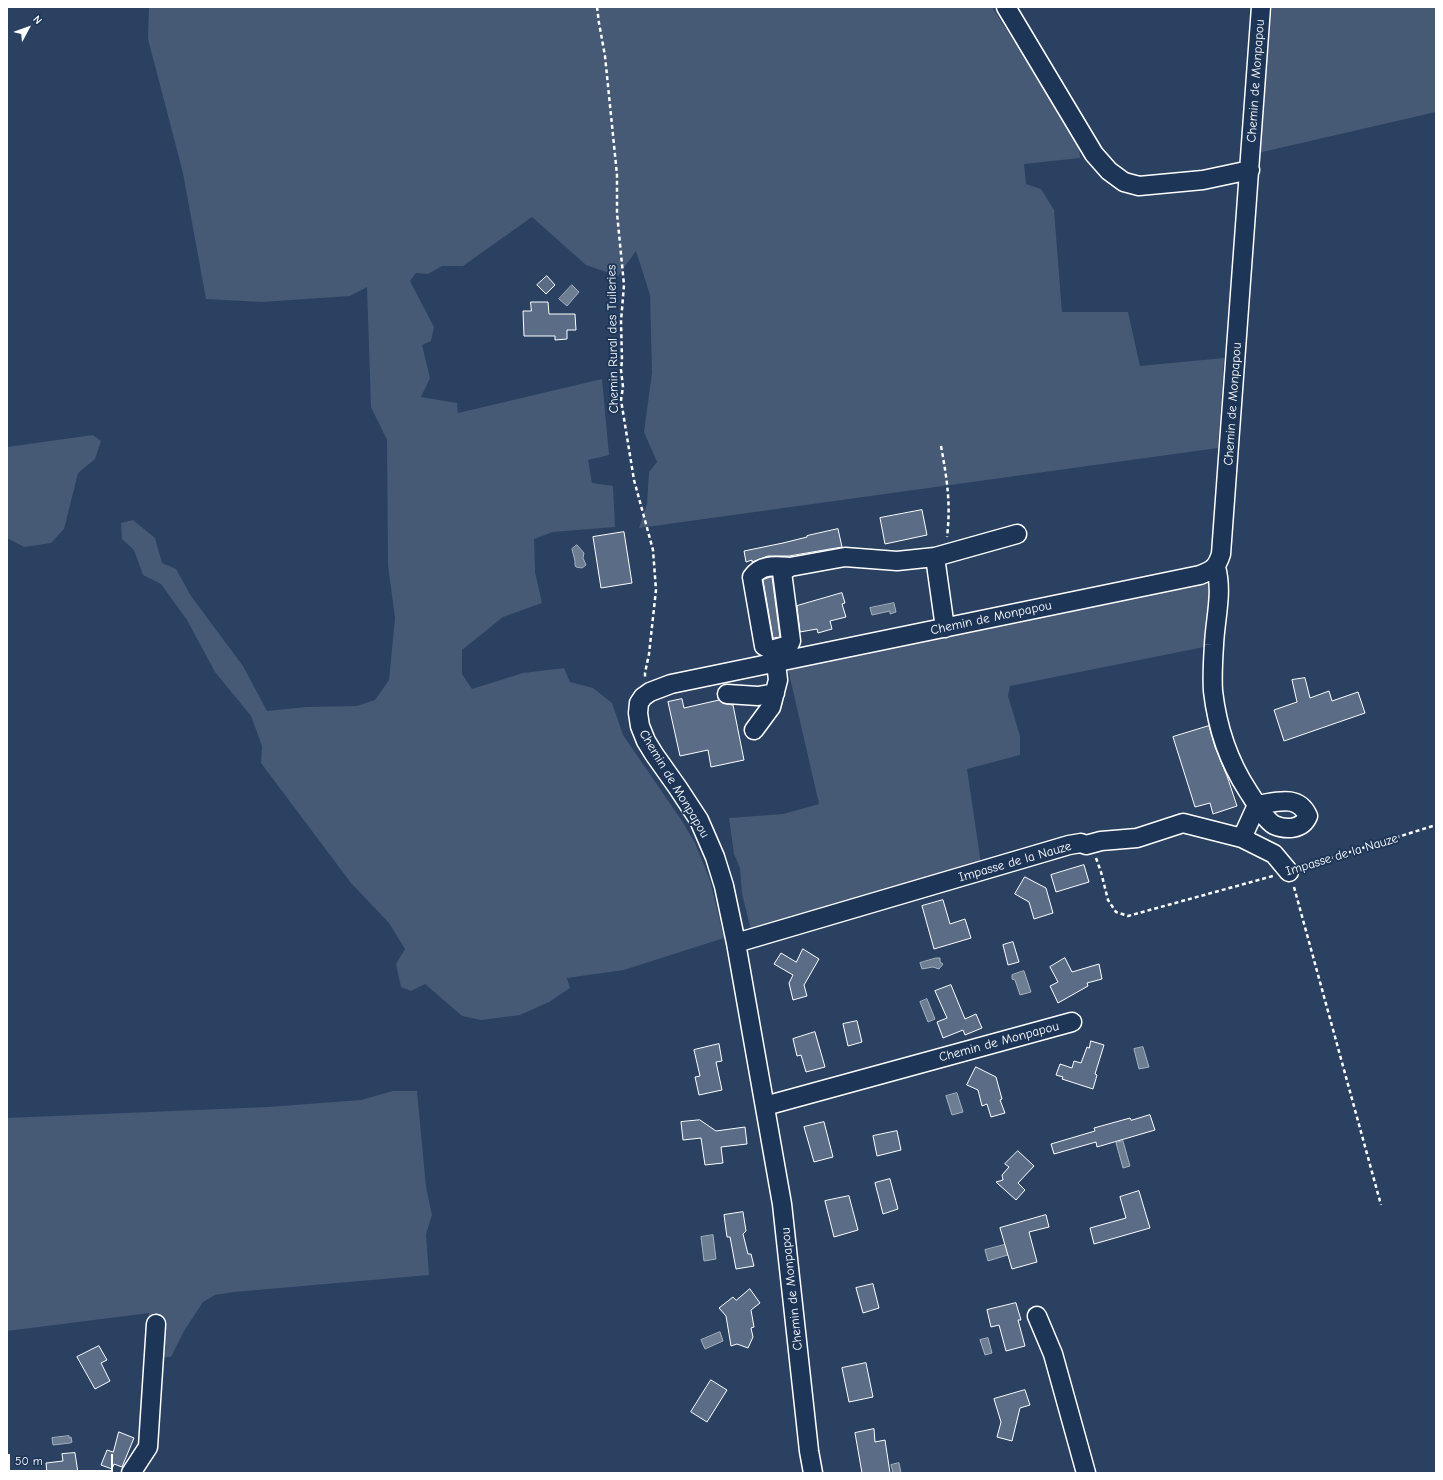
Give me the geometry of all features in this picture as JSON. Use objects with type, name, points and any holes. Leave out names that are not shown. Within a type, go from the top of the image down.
[{"type":"street","points":[[1006,7],[1094,154],[1109,171],[1124,182],[1139,186],[1203,180],[1250,170]]},
{"type":"street","name":"Chemin de Monpapou","points":[[813,1473],[809,1451],[782,1204],[736,943],[724,886],[715,857],[689,804],[646,741],[640,726],[638,713],[639,703],[643,696],[671,684],[1200,575],[1210,571],[1216,566],[1221,554],[1261,7]]},
{"type":"street","points":[[790,567],[845,557],[897,561],[940,555],[1017,534]]},
{"type":"street","points":[[940,555],[945,628]]},
{"type":"street","points":[[1216,566],[1219,578],[1219,590],[1214,645],[1213,690],[1223,739],[1240,778],[1257,805],[1272,824],[1283,828],[1297,827],[1302,824],[1308,816],[1304,808],[1297,802],[1288,801],[1257,805]]},
{"type":"street","points":[[754,730],[771,707],[778,680],[776,663]]},
{"type":"street","points":[[727,694],[758,696],[775,693]]},
{"type":"street","points":[[1242,838],[1257,805]]},
{"type":"street","points":[[1086,845],[1137,838],[1183,823],[1242,838],[1274,854],[1289,872]]},
{"type":"street","points":[[1274,854],[1283,828]]},
{"type":"street","name":"Impasse de la Nauze","points":[[736,943],[1069,845],[1086,845]]},
{"type":"street","name":"Chemin de Monpapou","points":[[765,1106],[1072,1022]]},
{"type":"street","points":[[1037,1316],[1053,1354],[1086,1473]]},
{"type":"street","points":[[131,1473],[148,1447],[156,1324]]},
{"type":"path","name":"Chemin Rural des Tuileries","points":[[597,7],[605,56],[617,175],[617,213],[624,285],[621,321],[621,370],[624,387],[621,400],[634,480],[653,550],[656,590],[649,654],[645,673],[650,692]]},
{"type":"path","points":[[940,446],[948,485],[950,516],[940,555]]},
{"type":"path","name":"Impasse de la Nauze","points":[[1086,845],[1094,854],[1101,872],[1108,900],[1116,912],[1128,916],[1289,872],[1436,825]]},
{"type":"path","points":[[1289,872],[1381,1204]]},
{"type":"shaded area","points":[[149,7],[992,7],[1079,144],[1080,158],[1024,164],[1026,184],[1041,189],[1054,210],[1062,312],[1128,312],[1140,366],[1224,358],[1218,448],[639,528],[647,504],[649,472],[657,462],[644,432],[652,373],[650,295],[636,251],[618,276],[586,265],[532,217],[463,266],[442,266],[428,274],[416,273],[410,281],[434,327],[431,341],[422,345],[430,378],[421,397],[457,403],[458,413],[602,379],[609,455],[588,460],[592,483],[613,486],[615,527],[553,532],[534,539],[535,572],[542,603],[503,617],[462,650],[462,674],[472,689],[523,673],[564,668],[570,682],[593,688],[612,703],[623,735],[682,821],[695,843],[710,880],[724,938],[624,970],[567,978],[570,988],[549,1002],[520,1015],[481,1020],[462,1016],[425,984],[411,991],[401,987],[396,964],[405,949],[389,923],[351,883],[261,763],[262,746],[251,716],[215,672],[187,620],[161,584],[143,575],[134,550],[122,539],[121,523],[133,520],[155,538],[162,563],[176,569],[191,596],[243,666],[267,711],[307,707],[357,706],[375,700],[389,680],[395,618],[388,565],[387,440],[371,407],[367,287],[350,296],[262,302],[206,299],[183,173],[148,39]]},
{"type":"shaded area","points":[[1272,7],[1436,7],[1436,112],[1258,153]]},
{"type":"shaded area","points":[[572,285],[579,292],[567,306],[559,299]]},
{"type":"shaded area","points":[[93,435],[101,441],[95,459],[78,473],[64,529],[51,543],[24,547],[7,538],[7,447]]},
{"type":"shaded area","points":[[577,545],[584,553],[583,558],[586,565],[582,568],[576,567],[575,565],[572,549]]},
{"type":"shaded area","points":[[1207,579],[1212,581],[1209,646],[1010,686],[1008,696],[1020,736],[1020,755],[967,769],[981,864],[751,930],[742,894],[740,868],[734,854],[729,818],[783,814],[819,804],[788,669]]},
{"type":"shaded area","points":[[894,603],[896,612],[890,614],[890,611],[872,615],[870,608]]},
{"type":"shaded area","points":[[940,958],[940,962],[943,964],[939,969],[933,967],[922,969],[920,963]]},
{"type":"shaded area","points":[[1024,971],[1031,992],[1020,995],[1015,980],[1012,979],[1012,975]]},
{"type":"shaded area","points":[[927,999],[935,1019],[928,1022],[920,1002]]},
{"type":"shaded area","points":[[1143,1047],[1149,1067],[1139,1069],[1134,1049]]},
{"type":"shaded area","points":[[393,1091],[417,1091],[426,1187],[432,1215],[426,1234],[429,1275],[234,1292],[215,1295],[203,1302],[184,1331],[171,1357],[146,1358],[149,1313],[7,1331],[7,1118],[268,1107],[361,1100]]},
{"type":"shaded area","points":[[957,1093],[963,1112],[952,1115],[946,1096]]},
{"type":"shaded area","points":[[1123,1141],[1130,1166],[1123,1168],[1116,1143]]},
{"type":"shaded area","points":[[713,1235],[716,1259],[704,1261],[701,1237]]},
{"type":"shaded area","points":[[1008,1244],[1011,1254],[988,1261],[985,1250]]},
{"type":"shaded area","points":[[720,1332],[723,1341],[705,1349],[701,1340]]},
{"type":"shaded area","points":[[988,1338],[992,1353],[985,1355],[980,1340]]},
{"type":"shaded area","points":[[69,1436],[69,1438],[71,1437],[72,1442],[53,1445],[52,1438]]},
{"type":"shaded area","points":[[899,1463],[901,1473],[893,1473],[891,1465]]},
{"type":"building","points":[[547,276],[555,285],[546,294],[537,285]]},
{"type":"building","points":[[531,302],[548,302],[549,314],[575,314],[576,330],[567,330],[567,339],[555,340],[555,336],[524,336],[523,311],[531,311]]},
{"type":"building","points":[[922,510],[927,535],[885,544],[880,518]]},
{"type":"building","points":[[838,529],[842,547],[789,556],[768,556],[752,562],[752,560],[746,562],[744,551]]},
{"type":"building","points":[[624,532],[632,583],[601,588],[593,537]]},
{"type":"building","points":[[772,577],[780,637],[773,638],[763,580]]},
{"type":"building","points":[[842,593],[845,603],[842,604],[846,617],[830,621],[832,629],[818,633],[817,629],[800,632],[797,606]]},
{"type":"building","points":[[1305,678],[1310,698],[1329,691],[1332,701],[1358,692],[1365,713],[1284,741],[1274,710],[1297,702],[1292,680]]},
{"type":"building","points":[[682,699],[684,708],[719,700],[726,704],[733,705],[744,760],[711,767],[708,750],[680,756],[668,702]]},
{"type":"building","points":[[1209,726],[1215,747],[1237,806],[1213,814],[1210,803],[1195,807],[1173,737]]},
{"type":"building","points":[[1084,865],[1089,882],[1056,892],[1051,875]]},
{"type":"building","points":[[1025,877],[1046,888],[1053,913],[1034,919],[1029,902],[1015,894]]},
{"type":"building","points":[[943,900],[950,924],[965,919],[971,938],[934,949],[922,906]]},
{"type":"building","points":[[1013,942],[1019,962],[1008,965],[1003,945]]},
{"type":"building","points":[[803,949],[819,959],[804,985],[807,996],[793,1000],[789,983],[793,975],[774,964],[781,953],[796,962]]},
{"type":"building","points":[[1065,958],[1072,972],[1099,964],[1102,979],[1087,983],[1088,986],[1058,1003],[1050,986],[1058,982],[1050,967]]},
{"type":"building","points":[[951,985],[965,1019],[976,1014],[982,1028],[965,1035],[963,1030],[943,1038],[937,1022],[947,1018],[935,991]]},
{"type":"building","points":[[857,1021],[862,1042],[848,1046],[843,1024]]},
{"type":"building","points":[[815,1032],[825,1067],[806,1072],[801,1055],[797,1056],[793,1039]]},
{"type":"building","points":[[1091,1041],[1104,1045],[1095,1074],[1097,1075],[1093,1089],[1062,1079],[1063,1077],[1056,1075],[1060,1064],[1072,1068],[1074,1061],[1081,1063]]},
{"type":"building","points":[[719,1044],[722,1061],[716,1062],[722,1090],[699,1095],[695,1077],[700,1076],[694,1050]]},
{"type":"building","points":[[976,1067],[996,1077],[1002,1099],[1000,1100],[1005,1113],[991,1117],[987,1104],[982,1106],[978,1090],[967,1085]]},
{"type":"building","points":[[1150,1115],[1155,1130],[1097,1147],[1096,1142],[1054,1154],[1051,1144],[1095,1131],[1094,1128],[1130,1118],[1131,1120]]},
{"type":"building","points":[[700,1120],[716,1131],[745,1127],[747,1144],[721,1147],[723,1163],[705,1165],[701,1138],[683,1140],[681,1122]]},
{"type":"building","points":[[824,1122],[833,1157],[814,1162],[804,1127]]},
{"type":"building","points":[[897,1131],[901,1150],[877,1156],[873,1136]]},
{"type":"building","points":[[1018,1151],[1034,1166],[1018,1183],[1025,1190],[1016,1200],[996,1182],[1003,1180],[1002,1175],[1009,1167],[1005,1164]]},
{"type":"building","points":[[890,1179],[898,1209],[883,1214],[875,1183]]},
{"type":"building","points":[[1139,1191],[1150,1228],[1094,1244],[1090,1228],[1126,1218],[1120,1197]]},
{"type":"building","points":[[849,1196],[858,1230],[834,1237],[825,1201]]},
{"type":"building","points":[[743,1212],[746,1231],[743,1234],[748,1254],[751,1254],[754,1266],[736,1269],[730,1237],[727,1237],[724,1215]]},
{"type":"building","points":[[1046,1215],[1049,1227],[1029,1232],[1037,1262],[1012,1269],[1000,1228]]},
{"type":"building","points":[[873,1284],[879,1308],[863,1313],[856,1288]]},
{"type":"building","points":[[750,1289],[760,1303],[751,1310],[754,1327],[751,1328],[753,1337],[748,1348],[737,1344],[731,1346],[726,1316],[719,1308],[733,1297],[736,1300]]},
{"type":"building","points":[[1016,1303],[1021,1320],[1018,1320],[1025,1346],[1006,1351],[999,1325],[991,1327],[987,1310]]},
{"type":"building","points":[[99,1346],[107,1360],[101,1363],[110,1381],[95,1389],[77,1357]]},
{"type":"building","points":[[866,1363],[873,1397],[849,1402],[842,1368]]},
{"type":"building","points":[[711,1380],[727,1390],[707,1422],[691,1412]]},
{"type":"building","points":[[1025,1390],[1030,1405],[1020,1408],[1012,1441],[997,1437],[1001,1422],[994,1399]]},
{"type":"building","points":[[874,1429],[875,1442],[885,1440],[890,1473],[862,1473],[855,1433]]},
{"type":"building","points":[[119,1432],[134,1438],[122,1467],[114,1464],[112,1469],[101,1465],[107,1450],[113,1452]]},
{"type":"building","points":[[75,1453],[78,1473],[47,1473],[46,1463],[63,1461],[62,1454]]}]
